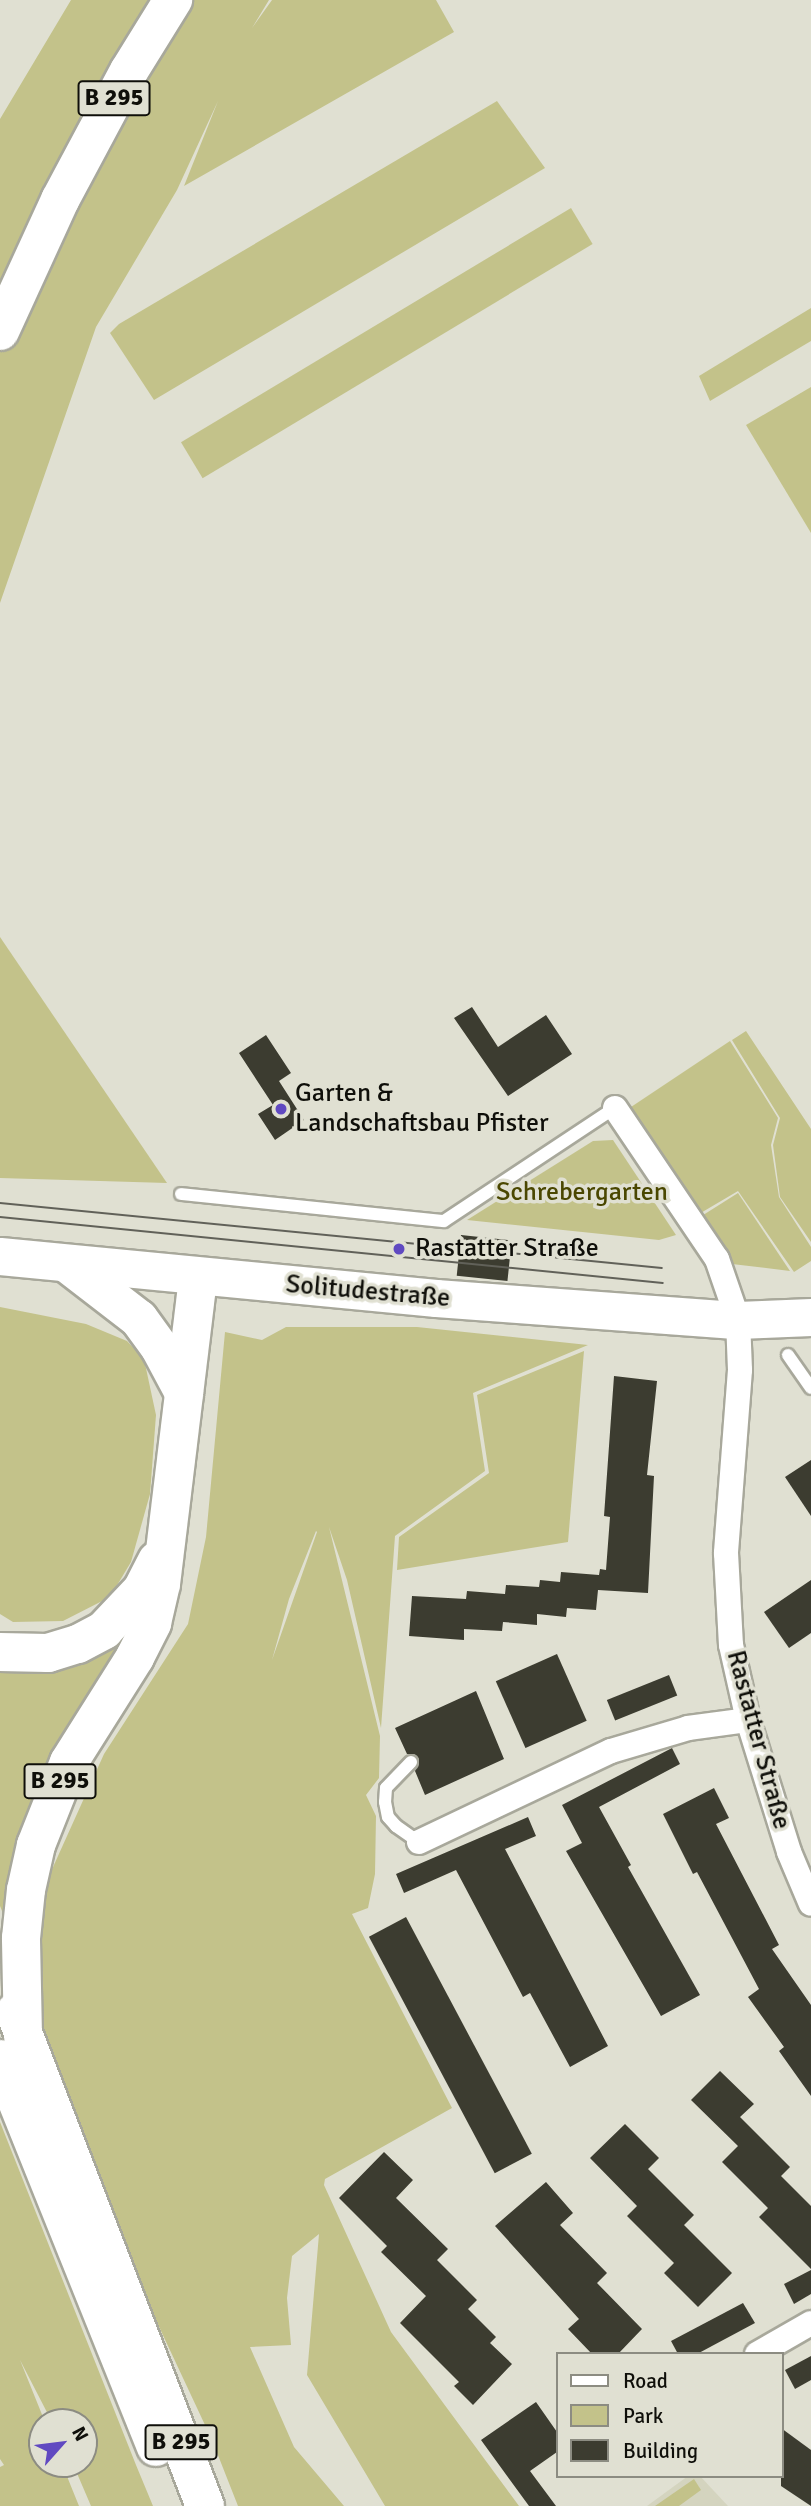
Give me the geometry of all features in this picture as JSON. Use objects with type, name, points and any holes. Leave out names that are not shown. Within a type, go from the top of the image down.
[{"type":"main road","name":"B 295","points":[[0,331],[60,200],[129,71],[173,0]]},
{"type":"main road","name":"Solitudestraße","points":[[0,1256],[198,1278],[738,1320],[811,1317]]},
{"type":"main road","points":[[69,1265],[139,1319],[160,1348],[184,1393]]},
{"type":"main road","name":"B 295","points":[[198,1278],[161,1584],[152,1623],[135,1657],[69,1762],[36,1846],[26,1890],[12,2047],[205,2506]]},
{"type":"main road","name":"B 295","points":[[0,1652],[48,1653],[78,1644],[104,1630],[142,1590],[164,1547]]},
{"type":"main road","name":"B 295","points":[[0,1971],[12,2047],[88,2283],[181,2506]]},
{"type":"street","points":[[615,1108],[717,1259],[738,1320]]},
{"type":"street","name":"Rastatter Straße","points":[[738,1320],[740,1370],[726,1553],[731,1645],[748,1720],[789,1852],[811,1904]]},
{"type":"street","points":[[419,1842],[611,1751],[688,1728],[748,1720]]},
{"type":"street","points":[[760,2352],[811,2323]]},
{"type":"lane","points":[[181,1194],[443,1221],[615,1108]]},
{"type":"lane","points":[[788,1355],[811,1388]]},
{"type":"lane","points":[[411,1762],[386,1788],[385,1802],[388,1817],[419,1842]]},
{"type":"shaded area","points":[[685,2478],[702,2478],[728,2506],[647,2506]]},
{"type":"green space","points":[[71,0],[269,0],[252,28],[272,0],[436,0],[454,32],[184,186],[218,101],[177,190],[96,327],[0,603],[0,119]]},
{"type":"green space","points":[[497,101],[545,168],[154,400],[110,333],[119,324]]},
{"type":"green space","points":[[571,208],[593,244],[203,478],[181,442]]},
{"type":"green space","points":[[811,308],[811,341],[710,401],[699,376]]},
{"type":"green space","points":[[811,387],[811,533],[746,425]]},
{"type":"green space","points":[[0,937],[167,1183],[0,1178]]},
{"type":"green space","points":[[746,1031],[811,1129],[811,1242],[780,1197],[773,1145],[780,1118],[732,1040]]},
{"type":"green space","points":[[730,1041],[778,1118],[771,1145],[779,1197],[811,1247],[811,1261],[794,1272],[738,1191],[699,1214],[631,1107]]},
{"type":"green space","name":"Schrebergarten","points":[[613,1140],[676,1235],[659,1240],[467,1220],[593,1141]]},
{"type":"green space","points":[[738,1193],[790,1271],[732,1264],[700,1217]]},
{"type":"green space","points":[[0,1307],[86,1324],[127,1341],[144,1359],[156,1415],[150,1494],[131,1562],[110,1597],[63,1621],[13,1622],[0,1614]]},
{"type":"green space","points":[[286,1327],[417,1327],[588,1345],[473,1393],[485,1471],[395,1536],[381,1728],[347,1580],[329,1527],[380,1736],[379,1778],[366,1795],[376,1816],[375,1874],[368,1908],[352,1914],[452,2108],[325,2179],[324,2185],[391,2332],[519,2506],[385,2506],[307,2375],[319,2234],[292,2256],[287,2298],[291,2345],[250,2347],[294,2447],[344,2506],[238,2506],[212,2440],[23,2036],[21,1938],[104,1754],[188,1624],[206,1537],[225,1332],[262,1340]],"holes":[[[317,1532],[272,1660],[289,1599]]]},
{"type":"green space","points":[[584,1351],[568,1542],[397,1570],[399,1537],[489,1473],[477,1395]]},
{"type":"green space","points":[[141,1618],[11,1933],[0,1906],[0,1665]]},
{"type":"green space","points":[[0,2122],[153,2506],[91,2506],[79,2478],[98,2478],[98,2408],[45,2408],[20,2360],[39,2408],[28,2408],[28,2478],[68,2478],[79,2506],[0,2506],[0,2467],[4,2465],[0,2459]]},
{"type":"green space","points":[[694,2479],[701,2490],[679,2506],[655,2506]]},
{"type":"building","points":[[472,1007],[498,1047],[546,1015],[572,1054],[508,1096],[454,1018]]},
{"type":"building","points":[[266,1035],[291,1073],[279,1081],[304,1120],[275,1140],[258,1114],[273,1105],[239,1053]]},
{"type":"building","points":[[461,1235],[512,1240],[507,1281],[457,1276]]},
{"type":"building","points":[[614,1376],[657,1381],[647,1475],[654,1476],[648,1593],[598,1590],[596,1610],[567,1608],[566,1617],[537,1614],[537,1625],[503,1622],[502,1631],[464,1629],[464,1640],[409,1636],[412,1596],[466,1599],[467,1591],[505,1594],[506,1585],[539,1587],[540,1580],[560,1582],[561,1572],[599,1575],[600,1569],[606,1570],[610,1517],[604,1516]]},
{"type":"building","points":[[811,1460],[811,1516],[785,1477]]},
{"type":"building","points":[[811,1580],[811,1633],[789,1648],[764,1612]]},
{"type":"building","points":[[557,1654],[587,1721],[525,1748],[496,1681]]},
{"type":"building","points":[[669,1675],[677,1695],[615,1720],[607,1700]]},
{"type":"building","points":[[476,1691],[504,1759],[425,1795],[415,1771],[419,1759],[414,1754],[407,1754],[395,1728]]},
{"type":"building","points":[[672,1748],[680,1764],[599,1807],[631,1865],[628,1867],[700,1995],[661,2016],[566,1851],[582,1843],[562,1805]]},
{"type":"building","points":[[714,1788],[729,1818],[716,1824],[779,1945],[772,1949],[811,2005],[811,2096],[779,2051],[784,2047],[748,1997],[759,1989],[697,1872],[693,1874],[663,1814]]},
{"type":"building","points":[[528,1817],[536,1836],[505,1849],[608,2046],[570,2067],[530,1993],[523,1997],[456,1870],[404,1893],[396,1874]]},
{"type":"building","points":[[406,1917],[532,2154],[495,2173],[369,1937]]},
{"type":"building","points":[[720,2071],[754,2104],[740,2117],[790,2167],[781,2176],[811,2206],[811,2269],[759,2217],[768,2208],[722,2162],[738,2146],[691,2100]]},
{"type":"building","points":[[625,2124],[659,2158],[648,2169],[694,2215],[684,2225],[732,2273],[698,2307],[664,2273],[674,2263],[627,2216],[637,2206],[590,2158]]},
{"type":"building","points":[[384,2152],[413,2180],[396,2198],[448,2249],[437,2260],[477,2300],[468,2309],[496,2337],[490,2343],[512,2364],[473,2405],[454,2386],[459,2382],[400,2323],[426,2296],[381,2252],[387,2246],[339,2198]]},
{"type":"building","points":[[546,2182],[573,2213],[560,2225],[607,2273],[597,2283],[642,2329],[620,2352],[590,2352],[568,2329],[579,2319],[495,2226]]},
{"type":"building","points":[[811,2270],[811,2294],[794,2304],[784,2284]]},
{"type":"building","points":[[743,2303],[755,2323],[701,2352],[677,2352],[671,2341]]},
{"type":"building","points":[[811,2356],[811,2380],[795,2389],[785,2370]]},
{"type":"building","points":[[536,2402],[556,2431],[556,2453],[530,2471],[556,2506],[529,2506],[481,2440]]},
{"type":"building","points":[[783,2429],[811,2450],[811,2506],[781,2486]]},
{"type":"tram line","points":[[0,1203],[662,1268]]},
{"type":"tram line","points":[[0,1217],[663,1283]]},
{"type":"place","name":"Garten & Landschaftsbau Pfister","points":[[281,1109]]},
{"type":"place","name":"Rastatter Straße","points":[[399,1249]]}]
